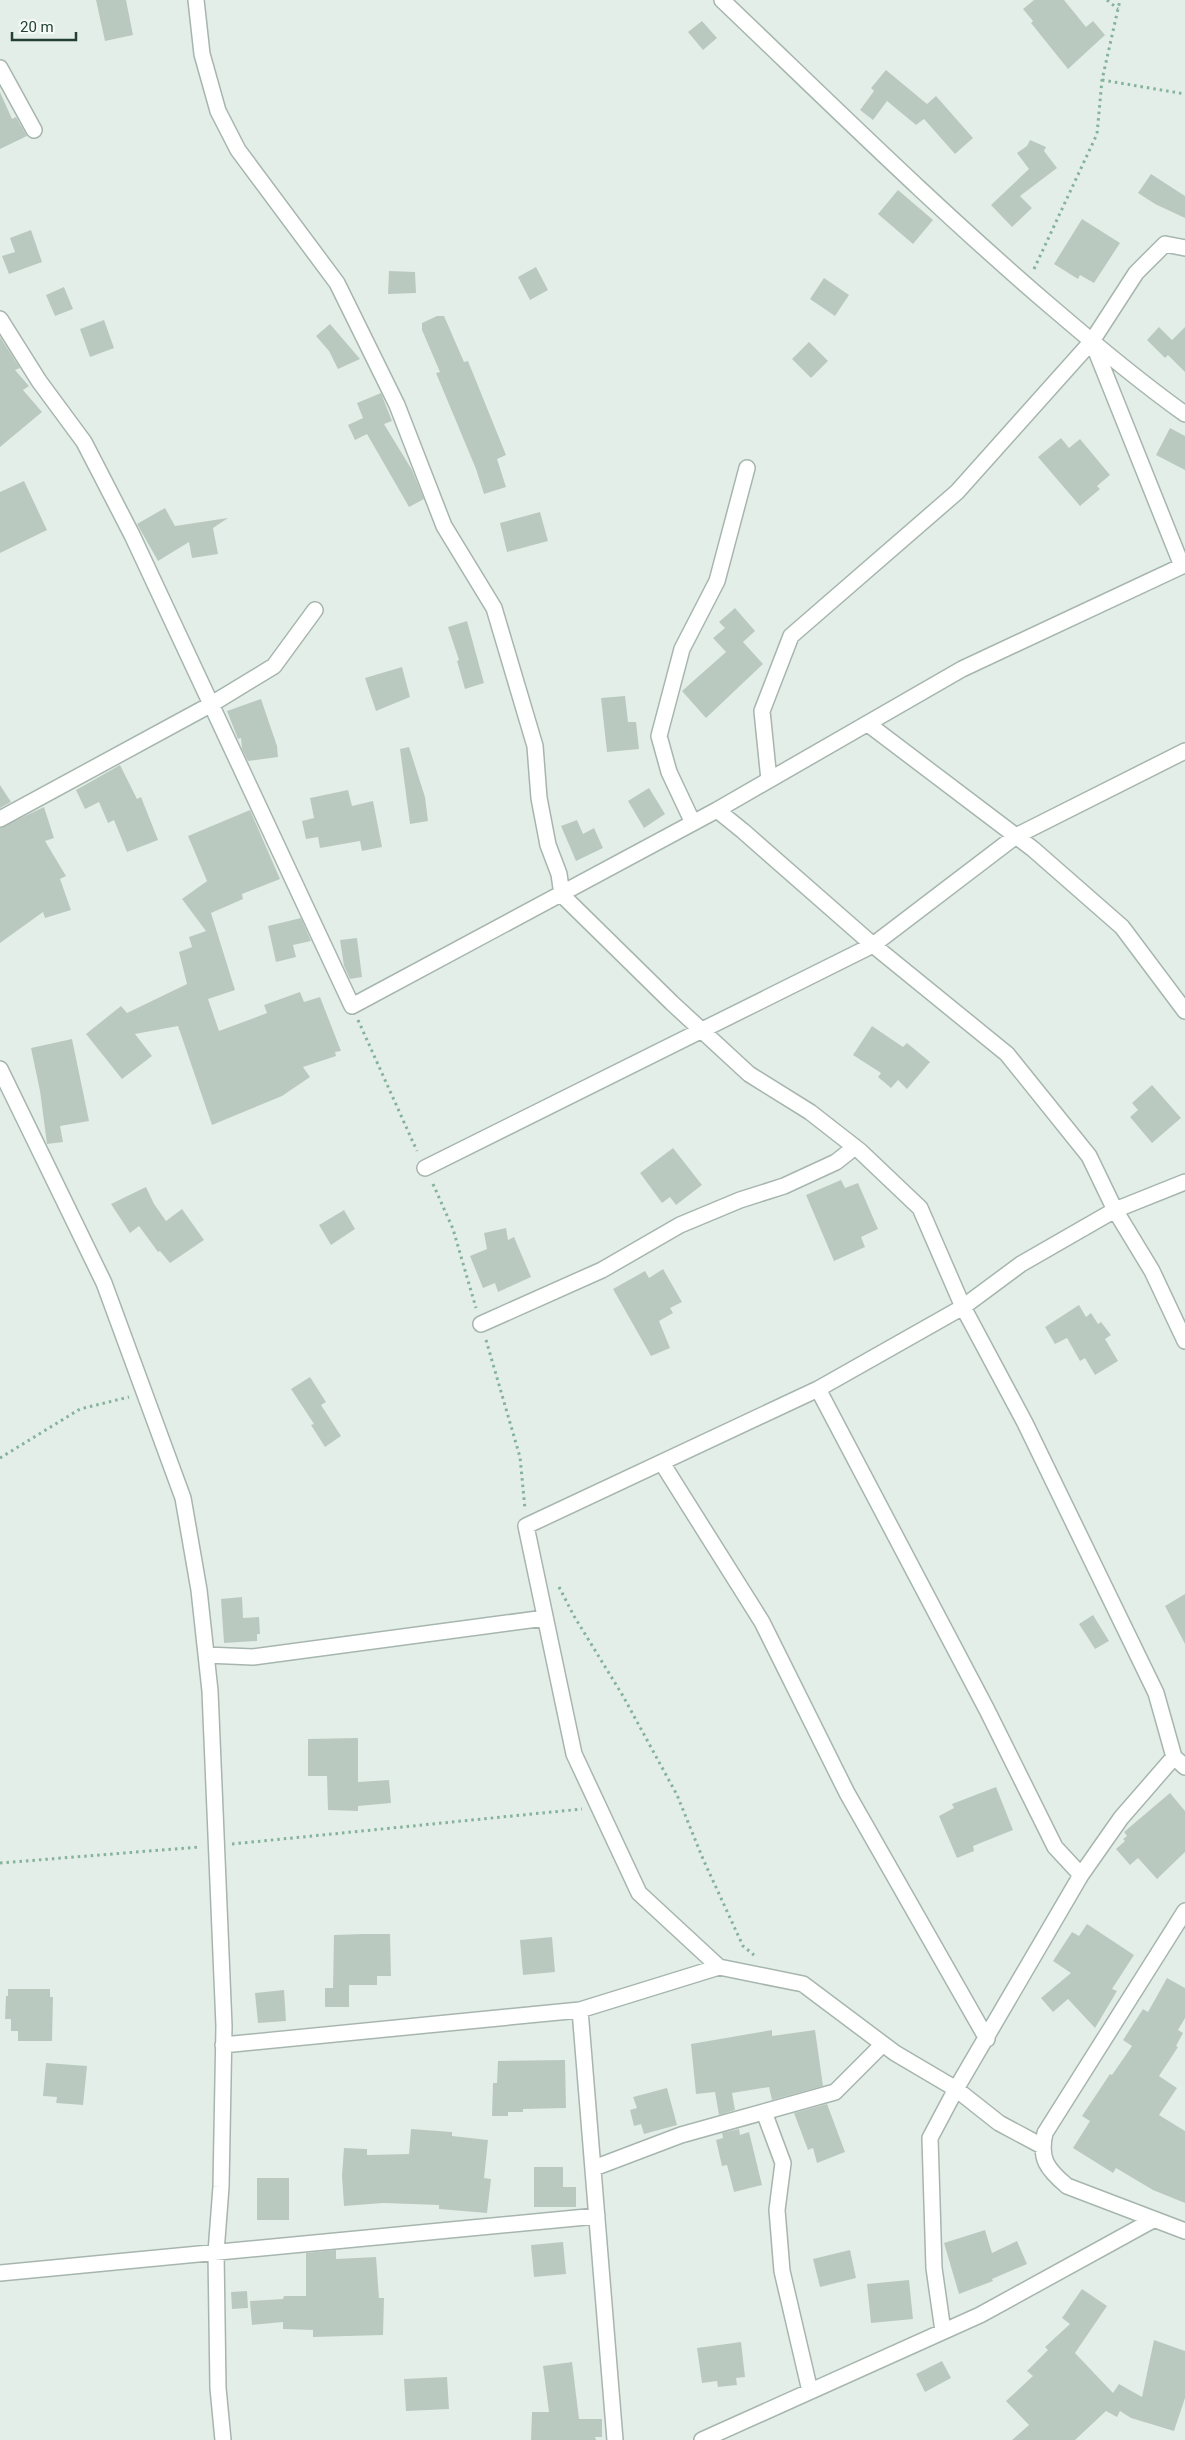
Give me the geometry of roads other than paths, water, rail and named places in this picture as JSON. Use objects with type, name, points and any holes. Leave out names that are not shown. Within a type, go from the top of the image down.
[{"type":"street","points":[[196,0],[202,54],[218,111],[238,150],[337,283],[397,405],[444,526],[494,608],[535,746],[539,798],[548,845],[559,874],[562,895],[749,1074],[810,1112],[855,1147],[920,1208],[963,1307],[1025,1423],[1156,1693],[1180,1762],[1121,1818],[1081,1875],[987,2040],[956,2089],[930,2138],[934,2268],[944,2331]]},
{"type":"street","points":[[722,0],[876,150],[1026,286],[1152,390],[1185,414]]},
{"type":"street","points":[[0,68],[34,130]]},
{"type":"street","points":[[769,780],[762,711],[791,636],[958,492],[1092,341],[1136,273],[1165,244],[1185,248]]},
{"type":"street","points":[[0,319],[39,381],[84,442],[132,535],[352,1006],[562,895],[717,810],[962,669],[1184,570],[1092,341]]},
{"type":"street","points":[[693,823],[669,772],[659,736],[682,649],[717,581],[747,468]]},
{"type":"street","points":[[0,819],[210,705],[274,666],[315,610]]},
{"type":"street","points":[[868,724],[1016,836],[1122,926],[1185,1011]]},
{"type":"street","points":[[425,1168],[873,945],[1016,836],[1185,751]]},
{"type":"street","points":[[717,810],[873,945],[1007,1054],[1089,1156],[1115,1210],[1152,1271],[1185,1341]]},
{"type":"street","points":[[0,1069],[104,1283],[184,1498],[199,1590],[210,1691],[223,2045],[221,2187],[216,2252],[218,2388],[223,2440]]},
{"type":"street","points":[[481,1324],[602,1270],[680,1225],[740,1200],[784,1186],[836,1162],[855,1147]]},
{"type":"street","points":[[720,1967],[639,1893],[574,1754],[526,1526],[818,1389],[963,1307],[1021,1264],[1115,1210],[1185,1182]]},
{"type":"street","points":[[818,1389],[986,1710],[1050,1840],[1055,1848],[1081,1875]]},
{"type":"street","points":[[662,1463],[762,1622],[847,1793],[987,2040]]},
{"type":"street","points":[[206,1655],[253,1657],[546,1618]]},
{"type":"street","points":[[1185,1911],[1045,2133],[1042,2146],[1044,2159],[1052,2174],[1067,2186],[1185,2231]]},
{"type":"street","points":[[223,2045],[580,2010],[720,1967],[803,1984],[883,2044],[956,2089],[999,2123],[1042,2146]]},
{"type":"street","points":[[580,2010],[615,2440]]},
{"type":"street","points":[[594,2168],[681,2135],[835,2092],[883,2044]]},
{"type":"street","points":[[764,2112],[783,2163],[777,2210],[782,2271],[810,2392]]},
{"type":"street","points":[[0,2273],[597,2216]]},
{"type":"street","points":[[702,2440],[980,2315],[1153,2220]]}]
